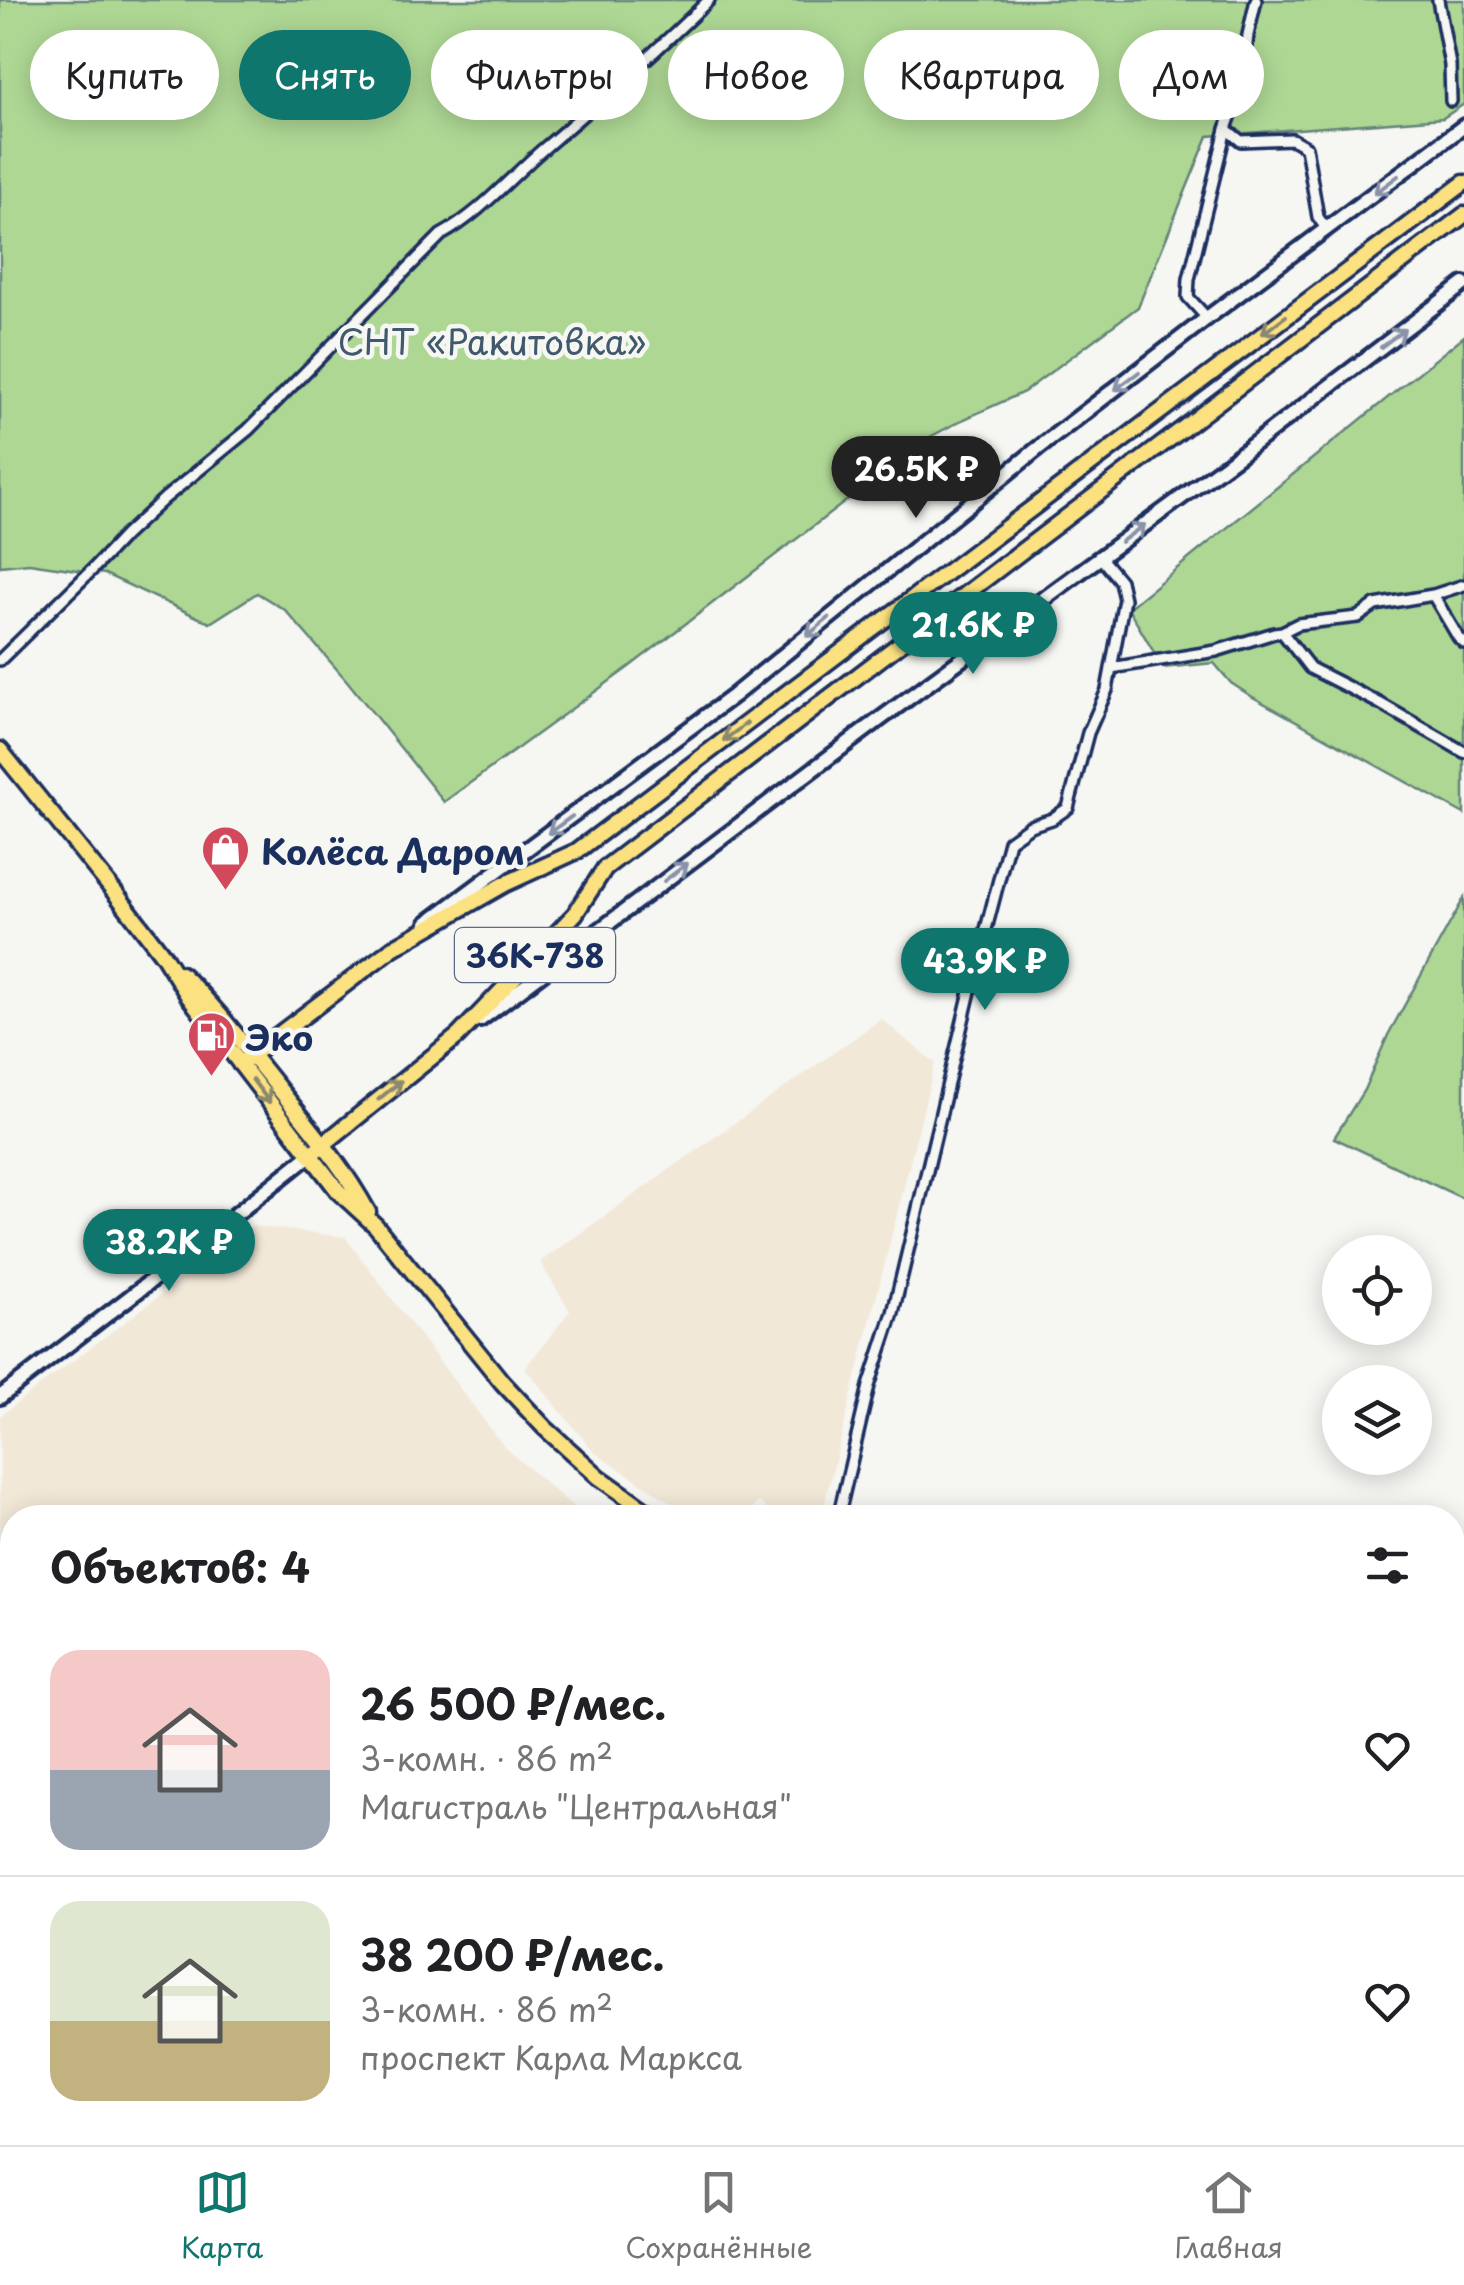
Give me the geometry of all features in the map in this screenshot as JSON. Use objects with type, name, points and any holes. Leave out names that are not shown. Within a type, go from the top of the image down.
[{"type":"main road","points":[[393,948],[734,696],[1036,450],[1464,126]]},
{"type":"main road","name":"36К-738","points":[[246,1059],[393,948],[505,884],[577,850],[1464,183]]},
{"type":"main road","name":"36К-738","points":[[323,1144],[458,1036],[575,914],[605,868],[1464,216]]},
{"type":"main road","points":[[458,1036],[1464,284]]},
{"type":"main road","points":[[0,750],[162,956],[194,986],[339,1192],[376,1226],[502,1382],[545,1428],[599,1477],[639,1505]]},
{"type":"main road","points":[[246,1059],[323,1144],[352,1183],[376,1226]]},
{"type":"main road","points":[[0,1398],[323,1144]]},
{"type":"street","points":[[0,660],[125,535],[248,430],[440,236],[465,222],[708,0]]},
{"type":"street","points":[[1208,318],[1188,297],[1189,278],[1226,129],[1243,80],[1256,0]]},
{"type":"street","points":[[1438,0],[1450,65],[1451,101]]},
{"type":"street","points":[[1226,129],[1241,141],[1292,139],[1306,147],[1318,216],[1327,230]]},
{"type":"street","points":[[841,1505],[869,1386],[894,1314],[972,983],[1010,841],[1030,826],[1052,819],[1068,808],[1088,732],[1107,690],[1124,599],[1120,581],[1100,558]]},
{"type":"street","points":[[1111,668],[1216,652],[1298,624],[1358,617],[1375,606],[1464,585]]},
{"type":"street","points":[[1434,595],[1464,643]]},
{"type":"street","points":[[1282,632],[1310,668],[1464,752]]},
{"type":"shaded area","points":[[881,1019],[935,1063],[824,1505],[675,1505],[594,1452],[525,1368],[570,1311],[540,1262]]},
{"type":"shaded area","points":[[252,1226],[345,1237],[505,1448],[571,1505],[0,1505],[0,1416]]},
{"type":"green space","name":"СНТ «Ракитовка»","points":[[0,0],[1464,0],[1464,104],[1443,118],[1208,136],[1138,307],[1024,392],[909,448],[858,492],[629,667],[444,802],[285,610],[257,593],[210,623],[105,574],[29,563],[0,566]]},
{"type":"green space","points":[[1464,336],[1464,814],[1251,696],[1231,683],[1214,663],[1163,668],[1128,608]]},
{"type":"green space","points":[[1464,898],[1464,1199],[1334,1138],[1364,1090],[1388,1035]]},
{"type":"place","name":"Колёса Даром","points":[[226,892]]},
{"type":"place","name":"Эко","points":[[211,1078]]}]
